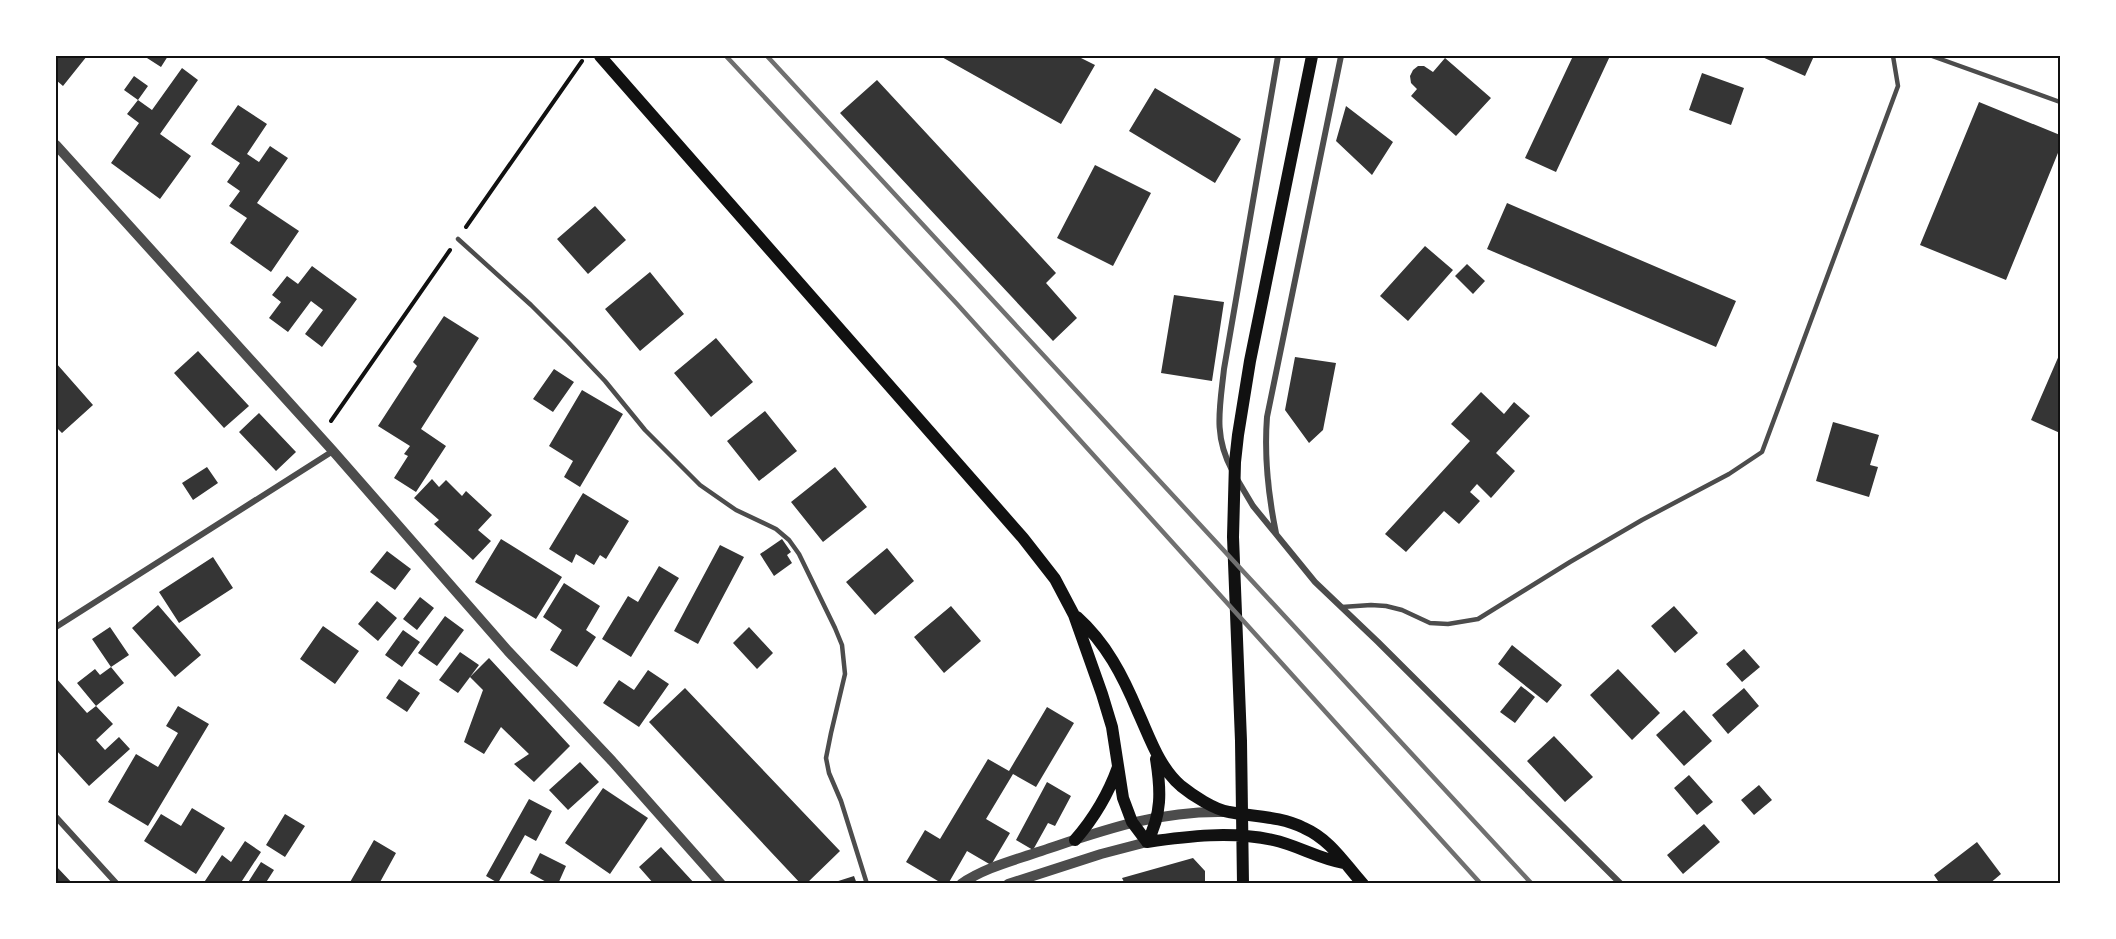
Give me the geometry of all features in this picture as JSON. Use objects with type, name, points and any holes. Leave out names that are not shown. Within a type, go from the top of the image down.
[{"type":"main road","points":[[600,56],[1023,538],[1055,579],[1074,615],[1102,694],[1112,727],[1123,798],[1132,822],[1147,842]]},
{"type":"main road","points":[[1243,884],[1241,741],[1233,537],[1235,462],[1250,361],[1312,56]]},
{"type":"main road","points":[[1074,615],[1107,649],[1123,678],[1155,750],[1167,772],[1181,786],[1199,799],[1226,812],[1275,818],[1306,828],[1334,848],[1363,884]]},
{"type":"main road","points":[[1147,842],[1159,816],[1160,782],[1155,750]]},
{"type":"main road","points":[[1075,840],[1102,805],[1119,766]]},
{"type":"main road","points":[[1147,842],[1201,835],[1244,836],[1274,840],[1328,860],[1344,863]]},
{"type":"street","points":[[1278,56],[1224,369],[1218,421],[1220,440],[1230,466],[1253,506],[1315,582],[1621,884]]},
{"type":"street","points":[[1277,537],[1266,466],[1267,417],[1341,56]]},
{"type":"street","points":[[56,145],[333,451],[508,651],[612,762],[721,884]]},
{"type":"street","points":[[56,627],[333,451]]},
{"type":"street","points":[[961,884],[992,868],[1132,822],[1192,812],[1226,812]]},
{"type":"street","points":[[56,817],[117,884]]},
{"type":"street","points":[[1008,884],[1101,854],[1147,842]]},
{"type":"lane","points":[[1341,608],[1386,606],[1402,610],[1430,623],[1439,624],[1466,623],[1478,619],[1570,562],[1642,520],[1729,474],[1762,452],[1898,86],[1893,56]]},
{"type":"lane","points":[[1932,56],[2061,102]]},
{"type":"lane","points":[[458,239],[531,304],[604,381],[645,430],[700,485],[736,510],[776,529],[789,540],[799,554],[842,645],[845,674],[826,758],[867,884]]},
{"type":"building","points":[[56,56],[87,56],[63,86],[56,80]]},
{"type":"building","points":[[148,56],[168,56],[161,67],[147,58]]},
{"type":"building","points":[[940,56],[1077,56],[1095,65],[1061,124]]},
{"type":"building","points":[[1573,56],[1610,56],[1556,172],[1525,158]]},
{"type":"building","points":[[1760,56],[1814,56],[1805,76]]},
{"type":"building","points":[[1445,58],[1491,98],[1456,136],[1411,96],[1417,89],[1411,83],[1410,76],[1413,70],[1418,66],[1424,66],[1433,72]]},
{"type":"building","points":[[182,68],[198,80],[160,134],[191,156],[160,199],[111,163],[139,123],[127,114],[138,100],[152,110]]},
{"type":"building","points":[[1702,73],[1744,88],[1731,125],[1689,110]]},
{"type":"building","points":[[134,76],[148,86],[138,100],[124,90]]},
{"type":"building","points":[[877,80],[1056,273],[1046,283],[1077,318],[1053,341],[840,113]]},
{"type":"building","points":[[1155,88],[1241,139],[1215,183],[1129,131]]},
{"type":"building","points":[[1979,102],[2060,135],[2060,148],[2006,280],[1920,245]]},
{"type":"building","points":[[238,105],[267,124],[247,154],[259,162],[270,146],[288,158],[257,203],[299,231],[271,272],[230,243],[247,218],[229,206],[240,191],[227,182],[240,163],[211,144]]},
{"type":"building","points":[[1346,106],[1393,142],[1372,175],[1336,141]]},
{"type":"building","points":[[1095,165],[1151,193],[1113,266],[1057,238]]},
{"type":"building","points":[[1507,203],[1736,301],[1716,347],[1487,249]]},
{"type":"building","points":[[595,206],[626,240],[588,274],[557,239]]},
{"type":"building","points":[[1425,246],[1453,270],[1408,321],[1380,296]]},
{"type":"building","points":[[1467,264],[1485,281],[1473,294],[1455,276]]},
{"type":"building","points":[[312,266],[357,299],[322,347],[305,334],[323,310],[311,301],[288,332],[269,318],[281,302],[272,295],[287,276],[298,284]]},
{"type":"building","points":[[650,272],[684,314],[640,351],[605,309]]},
{"type":"building","points":[[1174,295],[1224,302],[1212,381],[1161,373]]},
{"type":"building","points":[[444,316],[479,338],[421,429],[446,446],[416,492],[394,478],[408,456],[404,454],[410,446],[378,426],[417,366],[413,362]]},
{"type":"building","points":[[716,338],[753,382],[711,417],[674,373]]},
{"type":"building","points":[[198,351],[249,406],[224,428],[174,373]]},
{"type":"building","points":[[2060,353],[2060,433],[2031,420]]},
{"type":"building","points":[[1295,357],[1336,363],[1323,430],[1309,443],[1285,410]]},
{"type":"building","points":[[56,363],[93,405],[62,433],[56,427]]},
{"type":"building","points":[[554,369],[574,382],[553,412],[533,399]]},
{"type":"building","points":[[582,390],[623,414],[580,487],[564,477],[573,461],[549,446]]},
{"type":"building","points":[[1481,392],[1504,414],[1514,402],[1530,416],[1496,453],[1515,471],[1491,498],[1477,484],[1470,492],[1480,501],[1459,524],[1444,511],[1406,552],[1385,534],[1470,441],[1451,424]]},
{"type":"building","points":[[765,411],[797,451],[759,481],[727,441]]},
{"type":"building","points":[[259,413],[296,452],[276,471],[239,432]]},
{"type":"building","points":[[1833,422],[1879,435],[1870,465],[1878,467],[1869,497],[1816,481]]},
{"type":"building","points":[[207,467],[218,483],[193,500],[182,483]]},
{"type":"building","points":[[835,467],[867,507],[823,542],[791,502]]},
{"type":"building","points":[[432,479],[439,487],[446,480],[462,496],[466,491],[492,515],[478,530],[491,541],[473,560],[434,524],[439,520],[414,498]]},
{"type":"building","points":[[583,493],[629,521],[606,559],[600,555],[594,565],[576,554],[572,563],[549,549]]},
{"type":"building","points":[[501,539],[562,577],[536,619],[475,582]]},
{"type":"building","points":[[782,539],[791,552],[787,555],[792,563],[774,576],[760,554]]},
{"type":"building","points":[[720,545],[744,557],[698,644],[674,631]]},
{"type":"building","points":[[887,548],[914,581],[875,615],[846,582]]},
{"type":"building","points":[[387,551],[411,569],[395,590],[370,572]]},
{"type":"building","points":[[213,557],[233,588],[179,623],[159,592]]},
{"type":"building","points":[[659,566],[679,578],[631,657],[602,639],[628,596],[638,602]]},
{"type":"building","points":[[564,583],[600,606],[586,630],[596,637],[577,667],[550,650],[562,630],[543,617]]},
{"type":"building","points":[[420,597],[434,608],[417,630],[403,619]]},
{"type":"building","points":[[377,601],[397,618],[378,641],[358,624]]},
{"type":"building","points":[[158,605],[201,655],[175,677],[132,628]]},
{"type":"building","points":[[951,606],[981,641],[944,673],[914,637]]},
{"type":"building","points":[[1674,606],[1698,633],[1675,653],[1651,626]]},
{"type":"building","points":[[445,616],[464,630],[437,666],[418,653]]},
{"type":"building","points":[[323,626],[359,651],[335,684],[300,659]]},
{"type":"building","points":[[110,627],[129,655],[111,667],[92,639]]},
{"type":"building","points":[[749,627],[773,653],[757,669],[733,643]]},
{"type":"building","points":[[403,630],[420,642],[402,667],[385,655]]},
{"type":"building","points":[[1512,645],[1562,685],[1547,703],[1498,664]]},
{"type":"building","points":[[1744,649],[1760,667],[1742,682],[1726,664]]},
{"type":"building","points":[[460,652],[479,665],[458,693],[439,680]]},
{"type":"building","points":[[489,658],[570,746],[534,782],[514,764],[529,754],[501,727],[484,754],[464,742],[483,690],[470,677]]},
{"type":"building","points":[[111,667],[124,683],[96,706],[77,683],[95,669],[100,675]]},
{"type":"building","points":[[1618,669],[1660,713],[1632,740],[1590,695]]},
{"type":"building","points":[[648,670],[669,684],[639,727],[603,703],[619,680],[634,690]]},
{"type":"building","points":[[56,678],[87,713],[96,706],[113,724],[96,740],[105,750],[119,737],[130,749],[89,786],[56,750]]},
{"type":"building","points":[[399,679],[420,693],[407,712],[386,698]]},
{"type":"building","points":[[1521,686],[1535,697],[1515,723],[1500,712]]},
{"type":"building","points":[[685,688],[840,851],[806,884],[801,884],[649,722]]},
{"type":"building","points":[[1744,688],[1759,706],[1728,734],[1712,715]]},
{"type":"building","points":[[178,706],[209,724],[148,826],[108,802],[136,754],[158,767],[178,733],[166,726]]},
{"type":"building","points":[[1047,707],[1074,723],[1036,787],[1013,774],[986,819],[1010,833],[991,865],[967,851],[948,884],[943,884],[906,862],[925,830],[940,839],[988,759],[1009,771]]},
{"type":"building","points":[[1684,710],[1712,741],[1684,766],[1656,735]]},
{"type":"building","points":[[1554,736],[1593,777],[1565,802],[1527,761]]},
{"type":"building","points":[[580,762],[599,782],[568,810],[549,790]]},
{"type":"building","points":[[1689,775],[1713,802],[1697,815],[1674,788]]},
{"type":"building","points":[[1047,782],[1071,796],[1055,826],[1048,823],[1033,850],[1016,840]]},
{"type":"building","points":[[1759,785],[1772,800],[1754,815],[1741,800]]},
{"type":"building","points":[[603,788],[648,818],[610,874],[565,843]]},
{"type":"building","points":[[529,799],[552,811],[536,841],[525,835],[498,883],[486,876]]},
{"type":"building","points":[[192,808],[225,828],[196,874],[144,841],[161,814],[181,826]]},
{"type":"building","points":[[285,814],[305,826],[285,857],[266,845]]},
{"type":"building","points":[[1704,824],[1720,842],[1683,874],[1667,855]]},
{"type":"building","points":[[374,840],[396,853],[379,884],[349,884]]},
{"type":"building","points":[[245,841],[261,852],[240,884],[203,884],[222,855],[231,862]]},
{"type":"building","points":[[1977,842],[2001,874],[1989,884],[1940,884],[1934,875]]},
{"type":"building","points":[[661,847],[695,884],[654,884],[639,867]]},
{"type":"building","points":[[540,853],[566,866],[558,884],[550,884],[530,873]]},
{"type":"building","points":[[1193,858],[1205,871],[1205,884],[1125,884],[1122,878]]},
{"type":"building","points":[[261,862],[274,870],[265,884],[247,884]]},
{"type":"building","points":[[56,866],[73,884],[56,884]]},
{"type":"building","points":[[854,876],[857,884],[832,884],[832,883]]},
{"type":"railway","points":[[726,56],[957,304],[1481,884]]},
{"type":"railway","points":[[767,56],[1532,884]]}]
